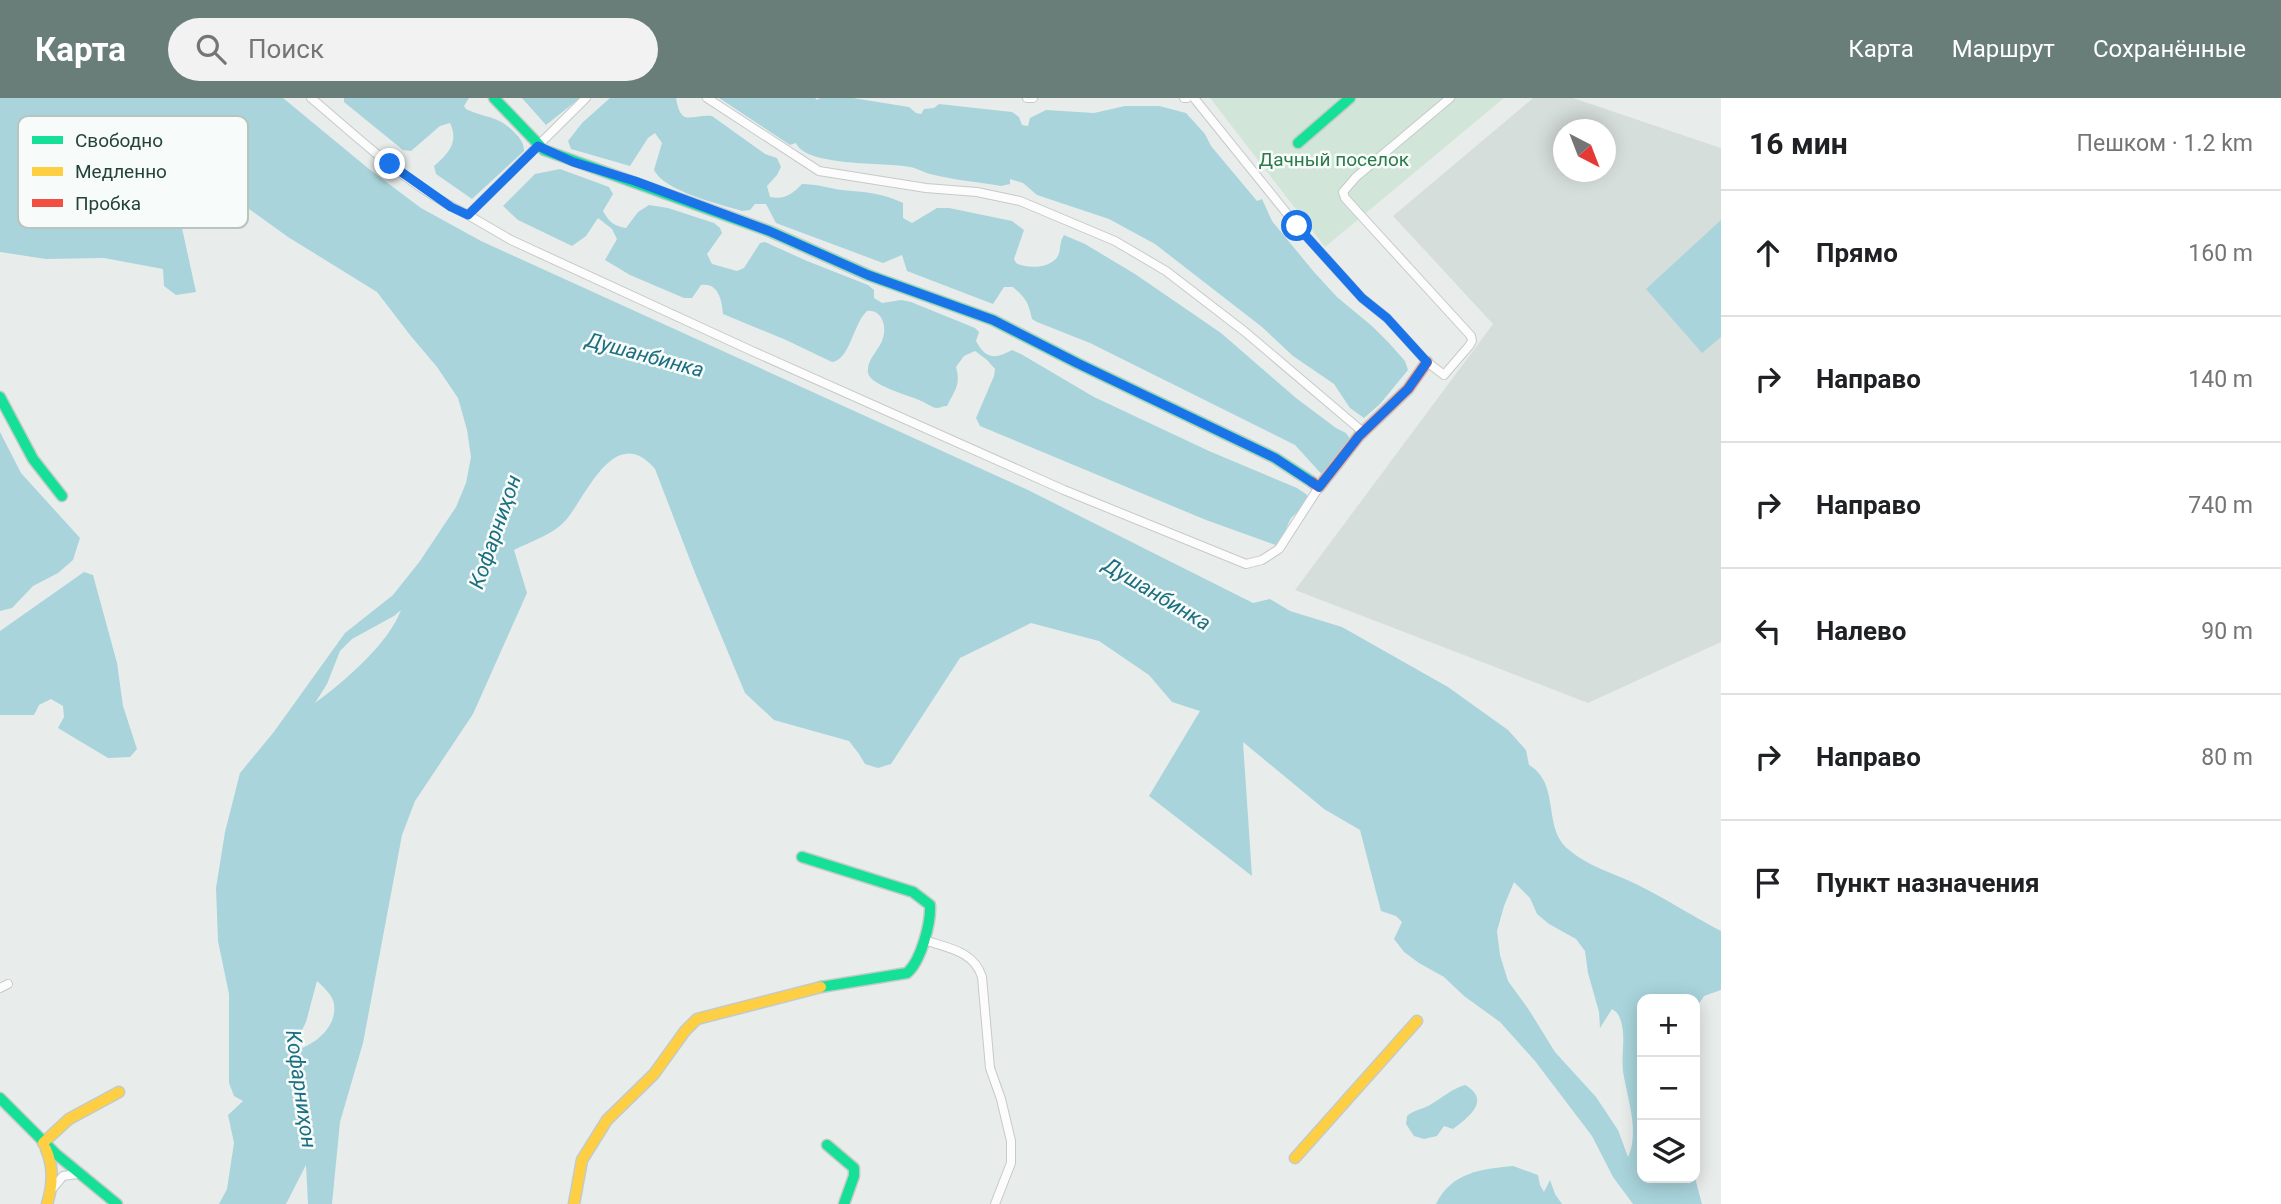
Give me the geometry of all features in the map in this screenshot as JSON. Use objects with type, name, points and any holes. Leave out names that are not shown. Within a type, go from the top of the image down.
[{"type":"street","points":[[311,98],[390,164],[451,207],[511,240],[1064,490],[1246,564],[1262,560],[1279,549],[1319,487],[1363,432],[1408,389],[1427,362]]},
{"type":"street","points":[[494,98],[538,146],[573,162],[635,181],[769,231],[868,275],[993,320],[1275,458],[1319,487]]},
{"type":"street","points":[[468,215],[586,98]]},
{"type":"street","points":[[707,98],[819,171],[926,188],[977,192],[1020,201],[1115,241],[1166,271],[1244,331],[1363,432]]},
{"type":"street","points":[[1027,98],[1033,98]]},
{"type":"street","points":[[1194,98],[1297,226],[1362,298],[1387,318],[1427,362],[1444,374],[1469,346],[1471,336],[1345,198],[1343,192],[1356,177],[1450,98]]},
{"type":"street","points":[[1297,143],[1350,98]]},
{"type":"street","points":[[0,397],[33,459],[62,496]]},
{"type":"street","points":[[574,1204],[582,1160],[607,1120],[654,1074],[690,1024],[697,1019],[811,989],[871,977],[904,975],[912,970],[932,910],[927,900],[913,892],[802,857]]},
{"type":"street","points":[[924,940],[966,954],[974,961],[982,977],[990,1068],[1011,1141],[1011,1163],[995,1204]]},
{"type":"street","points":[[1295,1158],[1417,1021]]},
{"type":"street","points":[[43,1143],[69,1119],[119,1092]]},
{"type":"street","points":[[0,1098],[28,1130],[117,1204]]},
{"type":"street","points":[[43,1143],[50,1155],[52,1168],[47,1204]]},
{"type":"street","points":[[827,1145],[854,1168],[854,1176],[844,1204]]},
{"type":"street","points":[[51,1190],[63,1176],[78,1174]]},
{"type":"shaded area","points":[[1533,98],[1573,98],[1721,148],[1721,642],[1588,703],[1295,590],[1493,324],[1393,216]]},
{"type":"green space","name":"Дачный поселок","points":[[1210,98],[1504,98],[1325,247]]},
{"type":"water","points":[[0,98],[283,98],[421,208],[481,241],[1028,490],[1253,603],[1270,599],[1290,611],[1342,627],[1448,687],[1508,730],[1526,750],[1529,765],[1539,773],[1545,783],[1555,829],[1568,849],[1592,865],[1647,889],[1721,931],[1721,990],[1704,996],[1700,1002],[1700,994],[1637,994],[1637,1183],[1696,1183],[1702,1204],[1633,1204],[1613,1177],[1592,1136],[1535,1061],[1500,1022],[1464,996],[1444,977],[1404,952],[1394,939],[1402,922],[1396,916],[1381,911],[1360,830],[1324,809],[1243,742],[1252,876],[1149,796],[1200,711],[1172,702],[1149,675],[1099,641],[1031,623],[960,658],[891,764],[878,768],[865,764],[849,741],[774,720],[745,693],[655,469],[641,457],[627,454],[615,458],[603,468],[561,525],[514,550],[527,593],[473,714],[415,801],[402,835],[363,1043],[340,1122],[332,1204],[308,1204],[306,1165],[286,1204],[219,1204],[227,1189],[234,1143],[228,1115],[243,1101],[234,1096],[229,1083],[229,994],[218,941],[216,888],[225,832],[240,773],[273,733],[345,633],[393,595],[420,561],[456,507],[466,483],[471,457],[458,398],[437,367],[377,292],[288,237],[248,208],[248,116],[18,116],[18,228],[182,228],[196,292],[176,295],[164,286],[163,269],[104,258],[46,259],[0,252]],"holes":[[[401,610],[387,636],[352,673],[315,703],[327,684],[340,651],[352,639]],[[1514,882],[1530,898],[1537,914],[1576,939],[1585,951],[1600,1028],[1612,1009],[1619,1016],[1623,1036],[1623,1071],[1633,1125],[1628,1157],[1618,1130],[1596,1097],[1555,1052],[1508,981],[1500,955],[1497,931]],[[317,981],[333,1001],[333,1019],[320,1037],[302,1048],[298,1038],[306,1022]]]},
{"type":"water","points":[[344,98],[469,98],[464,106],[466,109],[496,119],[507,126],[521,140],[524,151],[472,199],[436,174],[434,166],[448,152],[453,142],[450,123],[440,126],[411,151],[403,150],[344,102]]},
{"type":"water","points":[[522,98],[580,98],[546,125]]},
{"type":"water","points":[[610,98],[676,98],[681,113],[688,118],[712,116],[765,154],[777,158],[781,167],[767,186],[770,197],[784,197],[802,184],[888,197],[903,203],[903,218],[912,223],[937,208],[1012,221],[1024,230],[1014,259],[1016,263],[1026,266],[1044,266],[1054,260],[1059,254],[1064,235],[1085,244],[1135,274],[1221,333],[1296,398],[1346,433],[1353,443],[1326,479],[1295,445],[1090,343],[1032,319],[1026,301],[1013,287],[1004,287],[993,304],[907,271],[902,255],[883,263],[776,223],[766,204],[755,204],[750,210],[742,211],[680,190],[660,178],[654,170],[662,143],[655,133],[648,138],[630,166],[571,149],[568,141],[582,123]]},
{"type":"water","points":[[719,98],[853,98],[909,107],[921,114],[924,109],[934,108],[939,104],[1012,112],[1019,117],[1022,125],[1028,126],[1030,118],[1046,110],[1094,113],[1125,106],[1159,106],[1186,113],[1257,201],[1262,199],[1272,221],[1314,272],[1337,297],[1389,343],[1405,361],[1408,370],[1380,404],[1364,418],[1350,408],[1334,384],[1293,356],[1262,327],[1155,244],[1109,219],[1037,195],[1023,183],[1010,179],[1010,184],[1001,186],[939,176],[910,167],[847,162],[815,156],[803,151],[796,143],[790,145]]},
{"type":"water","points":[[560,169],[609,187],[613,194],[603,211],[610,221],[618,226],[626,228],[638,212],[649,205],[668,208],[714,223],[722,233],[707,254],[712,264],[737,271],[744,268],[760,243],[765,242],[868,285],[874,290],[874,298],[882,303],[901,300],[911,302],[975,328],[979,332],[976,341],[988,355],[1001,355],[1012,350],[1021,354],[1094,397],[1209,451],[1297,488],[1310,500],[1291,518],[1278,546],[1206,520],[980,426],[976,418],[995,369],[975,351],[964,356],[956,367],[957,383],[947,406],[936,408],[883,386],[871,378],[868,373],[869,363],[884,333],[882,319],[872,311],[867,311],[862,317],[843,355],[832,362],[723,314],[720,298],[711,286],[701,285],[692,298],[684,298],[630,275],[605,260],[617,239],[612,229],[598,218],[586,236],[572,246],[518,220],[503,206],[535,174]]},
{"type":"water","points":[[1721,220],[1721,337],[1702,353],[1646,289]]},
{"type":"water","points":[[0,432],[21,473],[80,538],[73,560],[58,573],[33,586],[12,608],[0,611]]},
{"type":"water","points":[[84,572],[93,575],[117,663],[123,706],[137,749],[130,757],[108,758],[58,728],[64,717],[63,706],[51,699],[39,705],[34,715],[0,715],[0,631]]},
{"type":"water","points":[[1465,1085],[1477,1097],[1477,1103],[1465,1120],[1453,1129],[1444,1126],[1437,1136],[1424,1139],[1414,1136],[1406,1124],[1407,1116]]},
{"type":"water","points":[[1513,1166],[1538,1175],[1544,1192],[1550,1180],[1562,1204],[1436,1204],[1450,1185],[1468,1174]]},
{"type":"traffic: fast","points":[[494,98],[544,150],[769,231],[868,275],[993,320],[1275,458],[1312,482]]},
{"type":"traffic: fast","points":[[1298,143],[1350,98]]},
{"type":"traffic: fast","points":[[0,397],[33,459],[62,496]]},
{"type":"traffic: fast","points":[[802,857],[913,892],[930,905],[924,941],[917,960],[907,973],[821,987]]},
{"type":"traffic: fast","points":[[0,1098],[56,1154],[117,1204]]},
{"type":"traffic: fast","points":[[827,1145],[854,1168],[854,1176],[844,1204]]},
{"type":"traffic: slow","points":[[574,1204],[582,1160],[607,1120],[654,1074],[697,1019],[821,987]]},
{"type":"traffic: slow","points":[[1295,1158],[1417,1021]]},
{"type":"traffic: slow","points":[[43,1143],[69,1119],[119,1092]]},
{"type":"traffic: slow","points":[[46,1149],[52,1176],[47,1204]]},
{"type":"traffic: jam","points":[[1312,482],[1319,487],[1359,436],[1408,389],[1427,362]]},
{"type":"route","points":[[390,164],[451,207],[468,215],[538,146],[573,162],[635,181],[769,231],[868,275],[993,320],[1246,443],[1275,458],[1319,487],[1359,436],[1408,389],[1427,362],[1387,318],[1362,298],[1297,226]]},
{"type":"water label","name":"Душанбинка","points":[[645,355]]},
{"type":"water label","name":"Кофарниҳон","points":[[495,532]]},
{"type":"water label","name":"Душанбинка","points":[[1157,594]]},
{"type":"water label","name":"Кофарниҳон","points":[[301,1089]]}]
